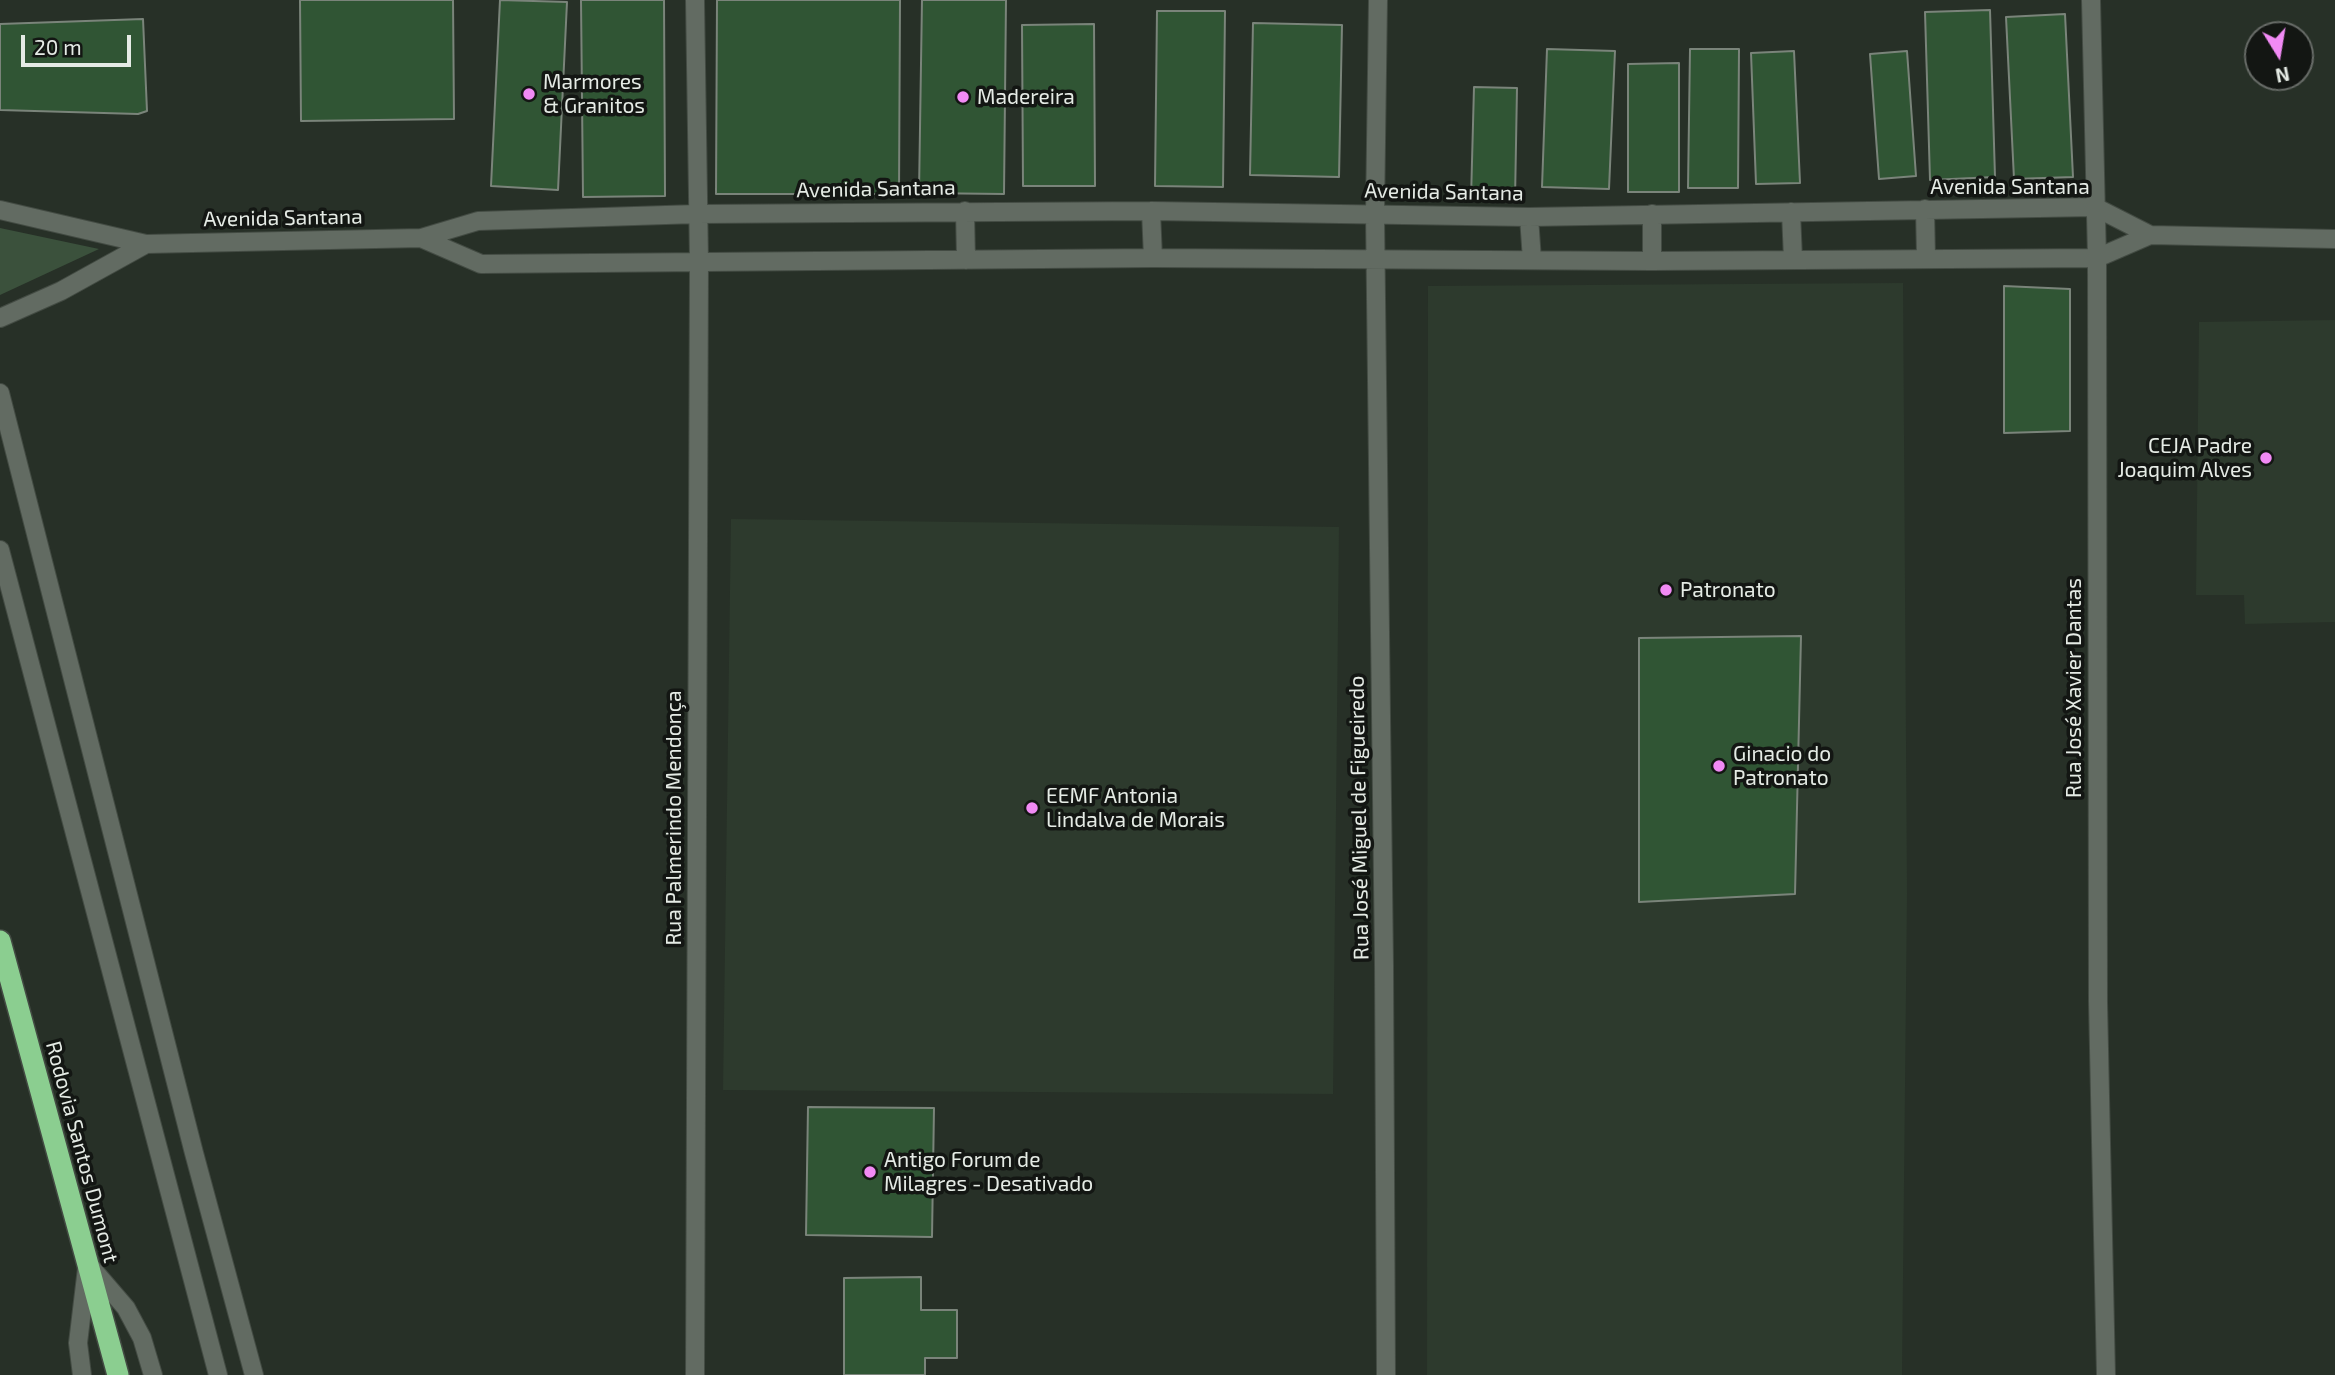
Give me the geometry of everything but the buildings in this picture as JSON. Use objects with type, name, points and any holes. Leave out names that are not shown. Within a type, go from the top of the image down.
[{"type":"highway","name":"Rodovia Santos Dumont","points":[[0,941],[118,1375]]},
{"type":"street","points":[[695,0],[697,214]]},
{"type":"street","points":[[1375,214],[1378,0]]},
{"type":"street","name":"Rua José Xavier Dantas","points":[[2091,0],[2097,258],[2098,1002],[2106,1375]]},
{"type":"street","name":"Avenida Santana","points":[[0,210],[146,244],[421,237],[478,221],[697,214],[965,211],[1529,216],[2095,207],[2150,235]]},
{"type":"street","points":[[1925,209],[1926,258]]},
{"type":"street","points":[[965,211],[966,260]]},
{"type":"street","points":[[1151,211],[1153,258]]},
{"type":"street","points":[[1791,212],[1793,259]]},
{"type":"street","name":"Rua Palmerindo Mendonça","points":[[695,1375],[697,214]]},
{"type":"street","name":"Rua José Miguel de Figueiredo","points":[[1375,214],[1386,1375]]},
{"type":"street","points":[[1652,214],[1652,261]]},
{"type":"street","points":[[1529,216],[1532,260]]},
{"type":"street","points":[[2150,235],[2335,239]]},
{"type":"street","name":"Avenida Santana","points":[[421,237],[481,264],[1153,258],[1376,261],[2097,258],[2150,235]]},
{"type":"street","name":"Avenida Santana","points":[[0,318],[61,290],[146,244]]},
{"type":"street","points":[[0,393],[254,1375]]},
{"type":"street","points":[[0,550],[218,1375]]},
{"type":"street","points":[[82,1375],[78,1343],[88,1264]]},
{"type":"street","points":[[88,1264],[126,1308],[142,1338],[153,1375]]},
{"type":"shaded area","points":[[0,228],[99,249],[0,295]]},
{"type":"shaded area","name":"Patronato","points":[[1903,283],[1907,894],[1902,1375],[1427,1375],[1428,286]]},
{"type":"shaded area","name":"CEJA Padre Joaquim Alves","points":[[2335,320],[2335,622],[2245,624],[2244,595],[2196,595],[2199,322]]},
{"type":"shaded area","name":"EEMF Antonia Lindalva de Morais","points":[[731,519],[1339,527],[1333,1094],[723,1090]]},
{"type":"place","name":"Marmores & Granitos","points":[[529,94]]},
{"type":"place","name":"Madereira","points":[[963,97]]},
{"type":"place","name":"CEJA Padre Joaquim Alves","points":[[2266,458]]},
{"type":"place","name":"Patronato","points":[[1666,590]]},
{"type":"place","name":"Ginacio do Patronato","points":[[1719,766]]},
{"type":"place","name":"EEMF Antonia Lindalva de Morais","points":[[1032,808]]},
{"type":"place","name":"Antigo Forum de Milagres - Desativado","points":[[870,1172]]}]
